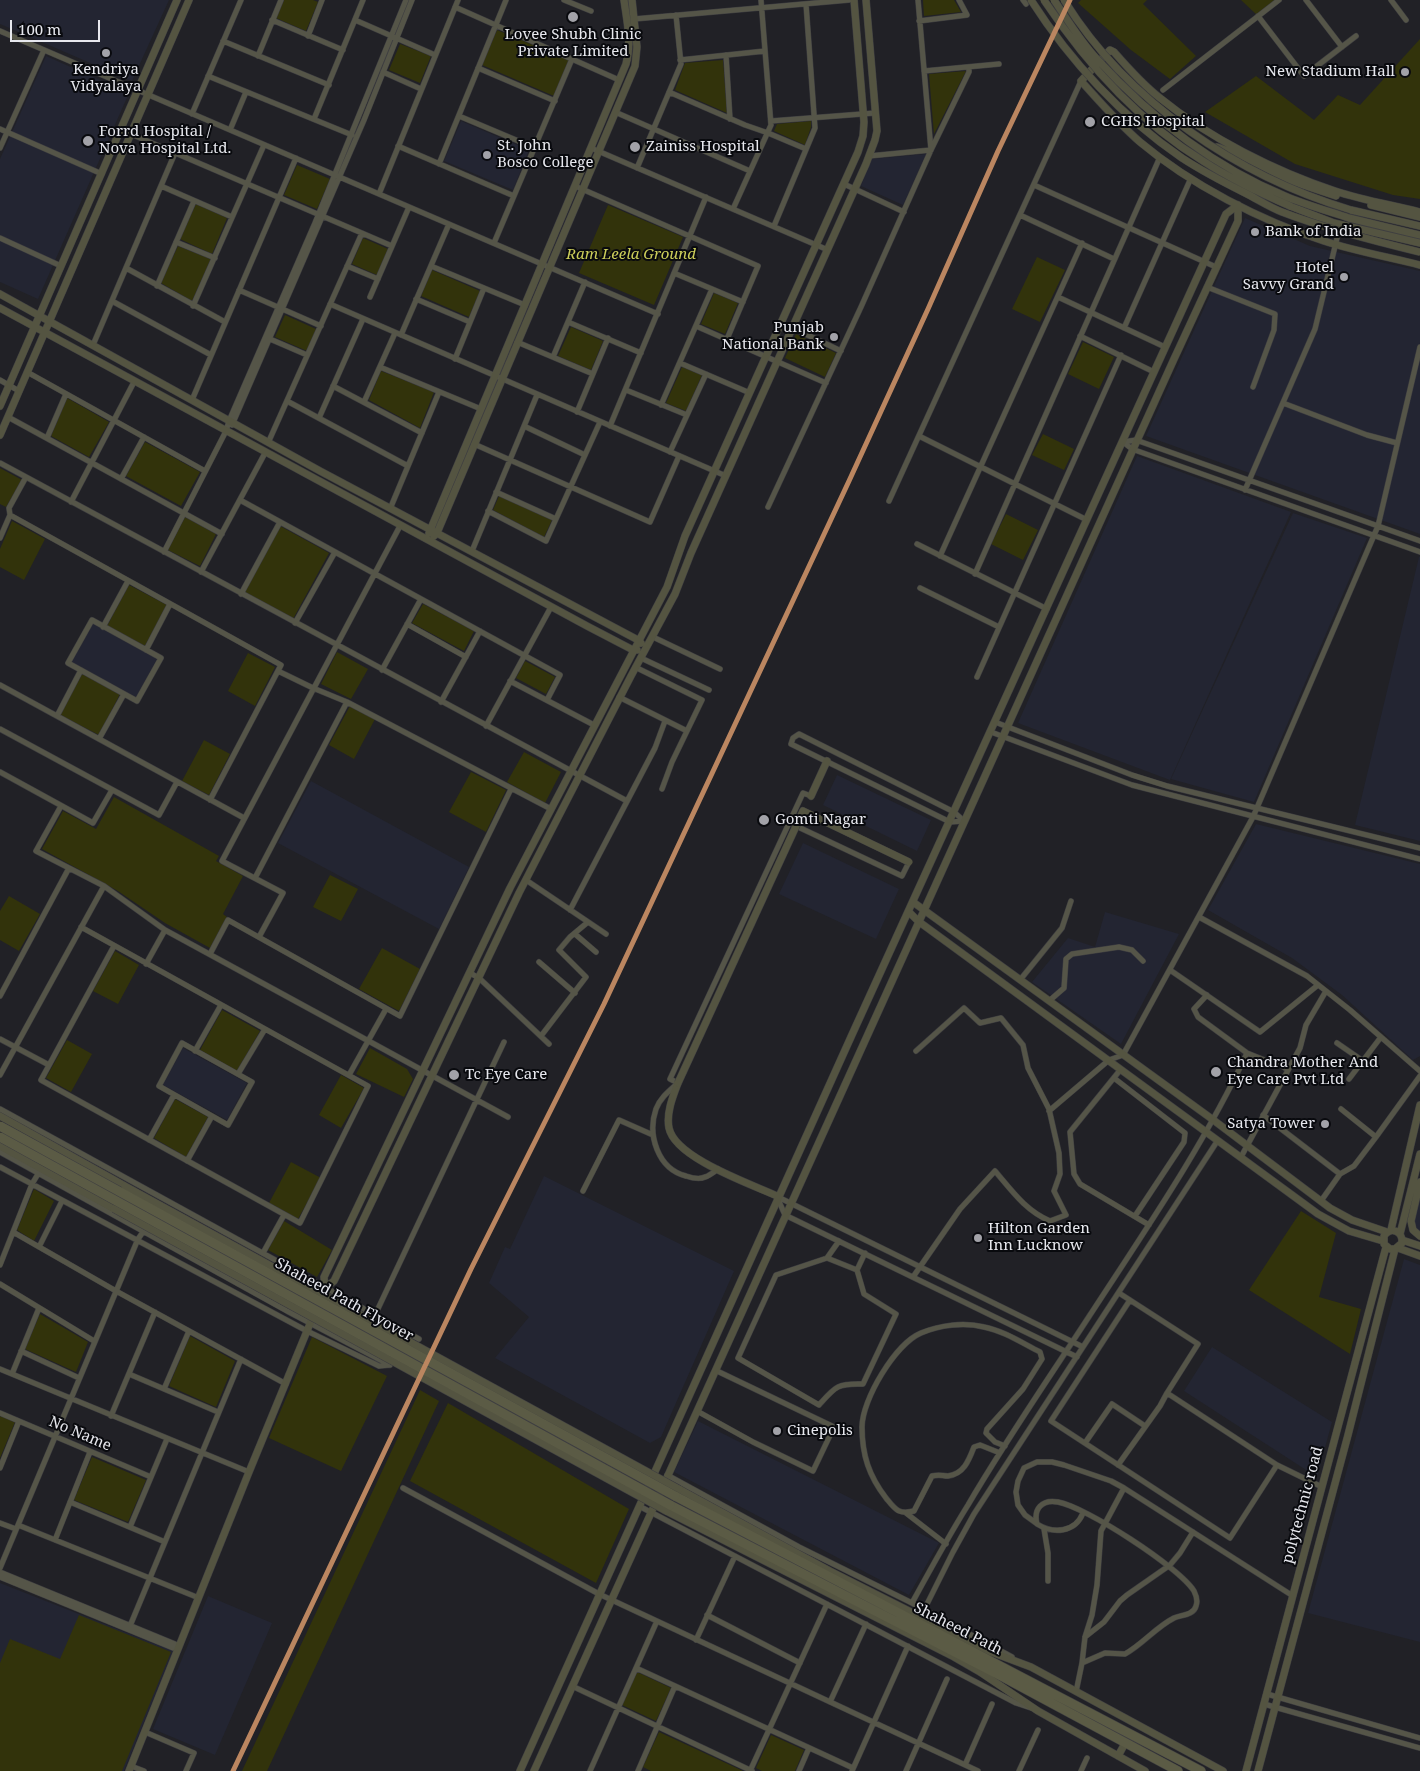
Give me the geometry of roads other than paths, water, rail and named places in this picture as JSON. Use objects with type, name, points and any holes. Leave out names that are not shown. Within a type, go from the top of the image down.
[{"type":"highway","name":"Shaheed Path Flyover","points":[[0,1126],[677,1493],[700,1516]]},
{"type":"highway","name":"Shaheed Path Flyover","points":[[0,1137],[668,1508],[700,1516]]},
{"type":"highway","name":"Shaheed Path","points":[[700,1516],[930,1643],[1178,1771]]},
{"type":"highway","name":"Shaheed Path","points":[[700,1516],[971,1646],[1201,1771]]},
{"type":"street","points":[[0,406],[177,0]]},
{"type":"street","points":[[0,435],[189,0]]},
{"type":"street","points":[[192,114],[241,0]]},
{"type":"street","points":[[258,56],[281,0]]},
{"type":"street","points":[[308,36],[322,0]]},
{"type":"street","points":[[314,119],[363,0]]},
{"type":"street","points":[[231,422],[383,72],[406,0]]},
{"type":"street","points":[[337,176],[352,135],[412,0]]},
{"type":"street","points":[[379,194],[458,0]]},
{"type":"street","points":[[439,164],[506,0]]},
{"type":"street","points":[[564,0],[574,2],[591,11]]},
{"type":"street","points":[[428,541],[430,529],[481,410],[517,342],[575,186],[629,53],[624,0]]},
{"type":"street","points":[[428,541],[437,533],[474,444],[525,305],[583,189],[635,66],[637,47],[632,0]]},
{"type":"street","points":[[733,209],[771,125],[761,0]]},
{"type":"street","points":[[634,19],[849,0]]},
{"type":"street","points":[[144,1771],[130,1768],[325,1288],[324,1277],[551,809],[638,640],[667,588],[685,536],[858,152],[863,136],[863,114],[854,0]]},
{"type":"street","points":[[325,1288],[334,1281],[526,880],[675,594],[691,553],[869,156],[877,131],[866,0]]},
{"type":"street","points":[[918,0],[931,150]]},
{"type":"street","points":[[920,21],[967,15],[959,0]]},
{"type":"street","points":[[1044,0],[1093,66],[1141,114],[1202,161],[1249,188],[1309,214],[1340,224],[1420,243]]},
{"type":"street","points":[[1054,0],[1095,57],[1140,103],[1181,137],[1209,156],[1255,182],[1292,199],[1349,218],[1420,235]]},
{"type":"street","points":[[1064,0],[1099,48],[1142,94],[1175,121],[1210,144],[1248,168],[1291,190],[1351,210],[1420,226]]},
{"type":"street","points":[[1163,90],[1279,0]]},
{"type":"street","points":[[1306,0],[1342,47]]},
{"type":"street","points":[[1391,0],[1406,20]]},
{"type":"street","points":[[1027,1],[1063,47],[1095,82],[1140,124],[1182,158],[1280,211],[1310,222],[1420,252]]},
{"type":"street","points":[[774,226],[815,128],[806,4]]},
{"type":"street","points":[[455,7],[619,80]]},
{"type":"street","points":[[637,168],[681,64],[676,15]]},
{"type":"street","points":[[1258,16],[1304,76],[1356,36]]},
{"type":"street","points":[[272,20],[342,50]]},
{"type":"street","points":[[355,20],[435,55]]},
{"type":"street","points":[[0,31],[658,314]]},
{"type":"street","points":[[223,41],[328,85]]},
{"type":"street","points":[[0,148],[44,50]]},
{"type":"street","points":[[890,501],[1081,81],[1110,50],[1149,89],[1179,113],[1210,133],[1256,158],[1285,172],[1336,192],[1420,212]]},
{"type":"street","points":[[680,60],[765,52]]},
{"type":"street","points":[[726,55],[730,118]]},
{"type":"street","points":[[494,243],[572,59]]},
{"type":"street","points":[[924,71],[999,64]]},
{"type":"street","points":[[768,507],[841,351],[931,150],[969,72],[969,67]]},
{"type":"street","points":[[478,68],[555,101]]},
{"type":"street","points":[[383,72],[421,89]]},
{"type":"street","points":[[208,76],[352,135]]},
{"type":"street","points":[[1081,81],[1112,116],[1140,142],[1191,178],[1238,205],[1281,226],[1336,244],[1420,265]]},
{"type":"street","points":[[230,130],[246,92]]},
{"type":"street","points":[[669,92],[806,149]]},
{"type":"street","points":[[615,112],[750,171]]},
{"type":"street","points":[[771,121],[875,112]]},
{"type":"street","points":[[459,116],[535,148]]},
{"type":"street","points":[[0,129],[102,174]]},
{"type":"street","points":[[131,134],[392,246]]},
{"type":"street","points":[[1210,144],[1242,156],[1291,181],[1319,191],[1420,218]]},
{"type":"street","points":[[194,306],[264,145]]},
{"type":"street","points":[[398,146],[514,196]]},
{"type":"street","points":[[591,148],[828,250]]},
{"type":"street","points":[[869,156],[931,150]]},
{"type":"street","points":[[93,345],[175,153]]},
{"type":"street","points":[[975,574],[1160,157]]},
{"type":"street","points":[[192,400],[296,158]]},
{"type":"street","points":[[1124,328],[1191,178]]},
{"type":"street","points":[[844,184],[904,212]]},
{"type":"street","points":[[1034,185],[1216,267]]},
{"type":"street","points":[[161,186],[232,217]]},
{"type":"street","points":[[575,186],[758,266],[726,339]]},
{"type":"street","points":[[610,426],[706,197]]},
{"type":"street","points":[[157,286],[194,201]]},
{"type":"street","points":[[1238,205],[1238,221],[1136,440],[572,1686],[532,1771],[521,1769],[777,1196],[909,912],[1226,214],[1238,205]]},
{"type":"street","points":[[370,297],[409,207]]},
{"type":"street","points":[[1302,232],[1309,214]]},
{"type":"street","points":[[1020,215],[1114,258]]},
{"type":"street","points":[[401,336],[449,224]]},
{"type":"street","points":[[1246,490],[1315,329],[1340,224]]},
{"type":"street","points":[[268,443],[362,233]]},
{"type":"street","points":[[0,238],[61,266]]},
{"type":"street","points":[[176,242],[215,258]]},
{"type":"street","points":[[940,556],[1082,243]]},
{"type":"street","points":[[347,266],[378,279]]},
{"type":"street","points":[[431,266],[525,305]]},
{"type":"street","points":[[126,268],[225,322]]},
{"type":"street","points":[[674,273],[743,302]]},
{"type":"street","points":[[553,358],[585,282]]},
{"type":"street","points":[[1207,287],[1276,314],[1274,330],[1253,387]]},
{"type":"street","points":[[455,360],[484,288]]},
{"type":"street","points":[[661,405],[712,289]]},
{"type":"street","points":[[239,290],[321,326]]},
{"type":"street","points":[[0,294],[268,443],[638,640],[645,650]]},
{"type":"street","points":[[1058,296],[1165,348]]},
{"type":"street","points":[[416,299],[470,322]]},
{"type":"street","points":[[112,301],[211,355]]},
{"type":"street","points":[[330,304],[455,360],[726,476]]},
{"type":"street","points":[[0,308],[550,607],[634,650],[645,650]]},
{"type":"street","points":[[164,552],[231,422],[270,339],[280,308]]},
{"type":"street","points":[[319,418],[363,319]]},
{"type":"street","points":[[568,322],[641,352]]},
{"type":"street","points":[[696,326],[826,383]]},
{"type":"street","points":[[793,328],[841,351]]},
{"type":"street","points":[[364,402],[395,333]]},
{"type":"street","points":[[1080,336],[1154,372]]},
{"type":"street","points":[[577,412],[608,338]]},
{"type":"street","points":[[270,339],[307,355]]},
{"type":"street","points":[[517,342],[593,374]]},
{"type":"street","points":[[1049,1111],[1109,1060],[1124,1055],[1253,817],[1378,526],[1420,347]]},
{"type":"street","points":[[977,677],[1121,355]]},
{"type":"street","points":[[680,363],[750,393]]},
{"type":"street","points":[[380,366],[481,410]]},
{"type":"street","points":[[27,372],[205,471]]},
{"type":"street","points":[[670,452],[706,374]]},
{"type":"street","points":[[0,380],[19,391]]},
{"type":"street","points":[[71,502],[134,382]]},
{"type":"street","points":[[333,386],[422,434]]},
{"type":"street","points":[[626,390],[687,415]]},
{"type":"street","points":[[390,509],[439,392]]},
{"type":"street","points":[[47,438],[66,394]]},
{"type":"street","points":[[472,551],[537,395]]},
{"type":"street","points":[[287,401],[408,466]]},
{"type":"street","points":[[1283,403],[1367,435],[1398,443]]},
{"type":"street","points":[[8,417],[222,534]]},
{"type":"street","points":[[488,511],[546,541],[600,422]]},
{"type":"street","points":[[524,426],[585,455]]},
{"type":"street","points":[[919,436],[1087,520]]},
{"type":"street","points":[[121,479],[144,437]]},
{"type":"street","points":[[1123,442],[1136,440],[1420,540]]},
{"type":"street","points":[[1123,442],[1132,449],[1420,552]]},
{"type":"street","points":[[474,444],[650,522],[678,456]]},
{"type":"street","points":[[201,572],[265,453]]},
{"type":"street","points":[[0,463],[627,801]]},
{"type":"street","points":[[0,538],[10,516],[9,508],[26,477]]},
{"type":"street","points":[[496,492],[556,519]]},
{"type":"street","points":[[1281,502],[1297,497]]},
{"type":"street","points":[[240,500],[560,675],[547,700]]},
{"type":"street","points":[[10,516],[281,665],[210,800]]},
{"type":"street","points":[[240,594],[280,522]]},
{"type":"street","points":[[259,937],[284,894],[222,860],[400,526]]},
{"type":"street","points":[[917,544],[1046,609]]},
{"type":"street","points":[[295,623],[335,552]]},
{"type":"street","points":[[103,627],[128,581]]},
{"type":"street","points":[[920,588],[999,627]]},
{"type":"street","points":[[382,670],[421,599]]},
{"type":"street","points":[[146,650],[170,604]]},
{"type":"street","points":[[486,726],[550,607]]},
{"type":"street","points":[[92,620],[103,627],[160,658],[137,701],[68,663],[92,620]]},
{"type":"street","points":[[407,624],[466,657]]},
{"type":"street","points":[[441,702],[480,631]]},
{"type":"street","points":[[652,637],[720,669]]},
{"type":"street","points":[[640,658],[709,690]]},
{"type":"street","points":[[635,668],[702,700],[672,762],[662,789]]},
{"type":"street","points":[[56,716],[81,670]]},
{"type":"street","points":[[278,670],[313,688],[347,702],[551,809]]},
{"type":"street","points":[[510,680],[594,725]]},
{"type":"street","points":[[0,685],[244,818]]},
{"type":"street","points":[[99,739],[124,694]]},
{"type":"street","points":[[620,698],[687,731]]},
{"type":"street","points":[[255,878],[347,702]]},
{"type":"street","points":[[570,910],[655,748],[665,721]]},
{"type":"street","points":[[995,722],[1132,775],[1173,787],[1420,848]]},
{"type":"street","points":[[0,729],[159,815],[178,782]]},
{"type":"street","points":[[991,732],[1132,784],[1253,817],[1420,858]]},
{"type":"street","points":[[799,734],[954,812],[964,821],[950,822],[791,744],[793,738],[799,734]]},
{"type":"street","points":[[678,1083],[670,1079],[803,793],[811,796],[827,761]]},
{"type":"street","points":[[0,772],[93,824],[112,790]]},
{"type":"street","points":[[210,954],[228,920],[400,1016],[511,789]]},
{"type":"street","points":[[61,806],[36,851],[104,886],[165,930],[422,1072],[508,1117]]},
{"type":"street","points":[[789,823],[902,876],[909,862],[804,811],[678,1083],[669,1112],[669,1128],[676,1143],[690,1154],[718,1169],[777,1196],[1083,1347]]},
{"type":"street","points":[[0,996],[69,868]]},
{"type":"street","points":[[526,880],[606,934]]},
{"type":"street","points":[[0,1075],[104,886]]},
{"type":"street","points":[[1020,980],[1062,928],[1071,901]]},
{"type":"street","points":[[913,902],[1212,1119],[1330,1208],[1352,1220],[1389,1231],[1396,1231],[1401,1237],[1420,1246]]},
{"type":"street","points":[[909,912],[918,921],[1337,1226],[1385,1244],[1390,1249],[1397,1248],[1420,1256]]},
{"type":"street","points":[[1199,917],[1307,976],[1420,1071]]},
{"type":"street","points":[[541,1036],[586,977],[559,950],[588,922]]},
{"type":"street","points":[[81,927],[368,1086],[300,1223],[41,1080],[114,946]]},
{"type":"street","points":[[146,964],[165,930]]},
{"type":"street","points":[[575,934],[596,952]]},
{"type":"street","points":[[1049,1001],[1064,988],[1066,959],[1072,954],[1119,947],[1132,950],[1143,960]]},
{"type":"street","points":[[539,962],[575,993]]},
{"type":"street","points":[[1170,970],[1260,1032],[1318,985]]},
{"type":"street","points":[[470,973],[479,978],[549,1044]]},
{"type":"street","points":[[1241,1157],[1300,1048],[1306,1025],[1326,991]]},
{"type":"street","points":[[1207,995],[1194,1009],[1198,1017],[1248,1053],[1267,1061],[1271,1059],[1288,1070]]},
{"type":"street","points":[[195,1051],[221,1005]]},
{"type":"street","points":[[349,1075],[386,1008]]},
{"type":"street","points":[[913,1277],[960,1209],[995,1171],[1023,1205],[1040,1217],[1050,1221],[1066,1215],[1054,1191],[1060,1174],[1059,1153],[1049,1111],[1028,1068],[1023,1045],[1000,1018],[980,1023],[964,1008],[916,1052]]},
{"type":"street","points":[[238,1074],[264,1029]]},
{"type":"street","points":[[1349,1079],[1381,1037]]},
{"type":"street","points":[[0,1039],[49,1065]]},
{"type":"street","points":[[375,1315],[478,1101],[504,1042]]},
{"type":"street","points":[[1337,1043],[1363,1061]]},
{"type":"street","points":[[182,1044],[195,1051],[252,1082],[228,1125],[159,1086],[182,1044]]},
{"type":"street","points":[[912,1603],[1000,1453],[1149,1225],[1207,1132],[1212,1119],[1231,1089],[1248,1053]]},
{"type":"street","points":[[1121,1069],[1070,1132],[1074,1174],[1080,1184],[1149,1225]]},
{"type":"street","points":[[1321,1201],[1340,1174],[1354,1166],[1420,1076]]},
{"type":"street","points":[[1114,1078],[1185,1133],[1184,1142],[1135,1216]]},
{"type":"street","points":[[678,1083],[662,1097],[656,1109],[652,1131],[660,1157],[680,1175],[694,1178],[704,1178],[718,1169]]},
{"type":"street","points":[[149,1140],[174,1095]]},
{"type":"street","points":[[1385,1244],[1384,1236],[1389,1231],[1420,1105]]},
{"type":"street","points":[[0,1109],[419,1339]]},
{"type":"street","points":[[1341,1109],[1376,1137]]},
{"type":"street","points":[[1263,1115],[1340,1174]]},
{"type":"street","points":[[0,1116],[677,1493],[971,1646],[1031,1667]]},
{"type":"street","points":[[187,1161],[212,1116]]},
{"type":"street","points":[[583,1191],[619,1120],[653,1135]]},
{"type":"street","points":[[924,1610],[974,1514],[1218,1140]]},
{"type":"street","points":[[0,1146],[668,1508],[930,1643],[977,1670],[1038,1711],[1145,1771]]},
{"type":"street","points":[[0,1152],[143,1232],[390,1365]]},
{"type":"street","points":[[1258,1771],[1418,1174],[1420,1154]]},
{"type":"street","points":[[0,1166],[62,1201],[138,1239],[308,1331],[379,1366],[390,1365]]},
{"type":"street","points":[[0,1266],[32,1184],[38,1174]]},
{"type":"street","points":[[1420,1182],[1411,1221],[1412,1230],[1420,1236]]},
{"type":"street","points":[[777,1196],[785,1215],[1077,1357]]},
{"type":"street","points":[[39,1247],[62,1201]]},
{"type":"street","points":[[263,1253],[284,1215]]},
{"type":"street","points":[[13,1232],[286,1384]]},
{"type":"street","points":[[0,1568],[94,1341],[138,1239],[143,1232]]},
{"type":"street","points":[[839,1241],[827,1258],[776,1275],[738,1358],[819,1405],[833,1389],[847,1384],[863,1384],[896,1314],[864,1294],[857,1270],[864,1253]]},
{"type":"street","name":"polytechnic road","points":[[1246,1771],[1385,1244]]},
{"type":"street","points":[[827,1258],[857,1270]]},
{"type":"street","points":[[0,1284],[94,1341]]},
{"type":"street","points":[[1118,1465],[1198,1344],[1119,1292]]},
{"type":"street","points":[[1051,1421],[1130,1300]]},
{"type":"street","points":[[12,1374],[39,1308]]},
{"type":"street","points":[[111,1416],[155,1312]]},
{"type":"street","points":[[946,1544],[906,1513],[896,1510],[872,1478],[865,1456],[862,1426],[865,1409],[878,1380],[897,1353],[920,1334],[958,1324],[984,1326],[1002,1332],[1040,1352],[1042,1358],[1034,1374],[1011,1404],[987,1430],[986,1433],[990,1438],[1005,1446]]},
{"type":"street","points":[[164,1389],[189,1331]]},
{"type":"street","points":[[390,1365],[408,1332]]},
{"type":"street","points":[[21,1351],[79,1378]]},
{"type":"street","points":[[130,1626],[241,1359]]},
{"type":"street","points":[[0,1369],[249,1472]]},
{"type":"street","points":[[697,1410],[753,1442],[813,1471],[834,1427],[715,1370]]},
{"type":"street","points":[[129,1374],[218,1412]]},
{"type":"street","points":[[691,1388],[704,1394]]},
{"type":"street","points":[[1167,1393],[1277,1466],[1322,1487]]},
{"type":"street","points":[[1085,1443],[1112,1404],[1145,1426]]},
{"type":"street","name":"No Name","points":[[0,1413],[151,1477]]},
{"type":"street","points":[[1040,1414],[1230,1538],[1277,1466]]},
{"type":"street","points":[[0,1468],[19,1421]]},
{"type":"street","points":[[130,1527],[168,1439]]},
{"type":"street","points":[[906,1513],[914,1511],[932,1476],[940,1474],[948,1476],[958,1472],[966,1466],[974,1447],[980,1445],[1000,1453]]},
{"type":"street","points":[[55,1540],[90,1452]]},
{"type":"street","points":[[1083,1513],[1078,1523],[1072,1527],[1055,1531],[1044,1529],[1025,1515],[1018,1505],[1016,1492],[1018,1481],[1024,1468],[1037,1462],[1052,1462],[1110,1481],[1124,1488],[1293,1596]]},
{"type":"street","points":[[667,1475],[799,1547],[912,1603],[1031,1667],[1134,1727],[1223,1771]]},
{"type":"street","points":[[403,1488],[611,1600],[978,1771]]},
{"type":"street","points":[[1076,1692],[1085,1637],[1092,1615],[1102,1531],[1124,1488]]},
{"type":"street","points":[[70,1502],[165,1542]]},
{"type":"street","points":[[1037,1524],[1036,1510],[1042,1504],[1058,1502],[1083,1513],[1106,1524],[1170,1565],[1194,1590],[1196,1596],[1197,1605],[1195,1610],[1175,1618],[1160,1627],[1125,1654],[1105,1653],[1082,1663]]},
{"type":"street","points":[[639,1506],[1016,1703],[1038,1711]]},
{"type":"street","points":[[0,1522],[55,1540],[199,1598]]},
{"type":"street","points":[[1044,1529],[1048,1553],[1048,1581]]},
{"type":"street","points":[[1085,1637],[1104,1622],[1127,1595],[1170,1565],[1194,1532]]},
{"type":"street","points":[[696,1640],[735,1556]]},
{"type":"street","points":[[0,1572],[175,1644],[179,1648]]},
{"type":"street","points":[[0,1577],[173,1648],[179,1648]]},
{"type":"street","points":[[572,1686],[751,1771],[827,1604]]},
{"type":"street","points":[[708,1615],[800,1663]]},
{"type":"street","points":[[1288,1615],[1299,1617]]},
{"type":"street","points":[[590,1771],[657,1621]]},
{"type":"street","points":[[830,1702],[866,1624]]},
{"type":"street","points":[[636,1668],[853,1770],[908,1646]]},
{"type":"street","points":[[972,1680],[977,1675],[977,1670]]},
{"type":"street","points":[[906,1771],[947,1679]]},
{"type":"street","points":[[638,1771],[675,1686]]},
{"type":"street","points":[[1267,1694],[1420,1738]]},
{"type":"street","points":[[965,1765],[992,1704]]},
{"type":"street","points":[[1264,1704],[1420,1748]]},
{"type":"street","points":[[1019,1771],[1038,1730]]},
{"type":"street","points":[[145,1732],[194,1753],[186,1771]]},
{"type":"street","points":[[1118,1756],[1124,1747]]},
{"type":"street","points":[[799,1771],[809,1748]]},
{"type":"street","points":[[1081,1771],[1088,1758]]},
{"type":"railway","points":[[579,1053],[604,1004],[849,481],[998,151],[1070,0]]},
{"type":"place","name":"Lovee Shubh Clinic Private Limited","points":[[573,17]]},
{"type":"place","name":"Kendriya Vidyalaya","points":[[106,53]]},
{"type":"place","name":"New Stadium Hall","points":[[1405,72]]},
{"type":"place","name":"CGHS Hospital","points":[[1090,122]]},
{"type":"place","name":"Forrd Hospital / Nova Hospital Ltd.","points":[[88,141]]},
{"type":"place","name":"Zainiss Hospital","points":[[635,147]]},
{"type":"place","name":"St. John Bosco College","points":[[487,155]]},
{"type":"place","name":"Bank of India","points":[[1255,232]]},
{"type":"place","name":"Hotel Savvy Grand","points":[[1344,277]]},
{"type":"place","name":"Punjab National Bank","points":[[834,337]]},
{"type":"place","name":"Gomti Nagar","points":[[764,820]]},
{"type":"place","name":"Chandra Mother And Eye Care Pvt Ltd","points":[[1216,1072]]},
{"type":"place","name":"Tc Eye Care","points":[[454,1075]]},
{"type":"place","name":"Satya Tower","points":[[1325,1124]]},
{"type":"place","name":"Hilton Garden Inn Lucknow","points":[[978,1238]]},
{"type":"place","name":"Cinepolis","points":[[777,1431]]},
{"type":"park label","name":"Ram Leela Ground","points":[[631,255]]}]
